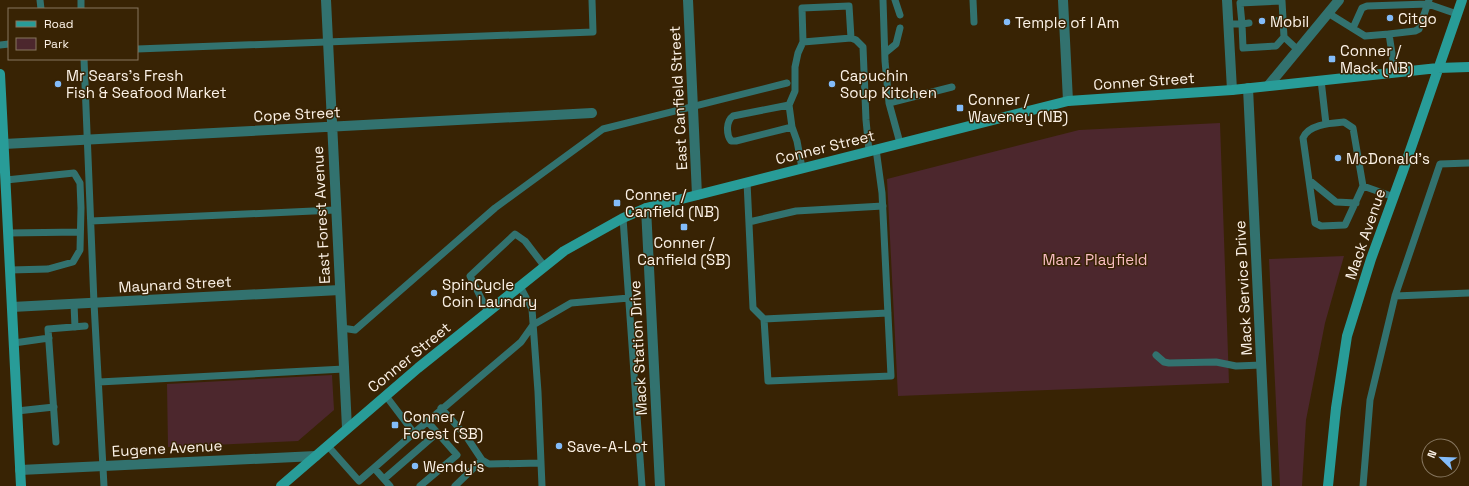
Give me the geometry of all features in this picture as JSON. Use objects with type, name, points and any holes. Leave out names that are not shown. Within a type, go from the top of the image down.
[{"type":"main road","name":"Mack Avenue","points":[[1328,486],[1336,408],[1348,336],[1371,259],[1462,0]]},
{"type":"main road","name":"Conner Street","points":[[281,486],[347,428],[564,251],[623,218],[646,208],[1068,101],[1232,90],[1438,68],[1469,67]]},
{"type":"main road","points":[[0,74],[21,486]]},
{"type":"street","name":"East Forest Avenue","points":[[326,0],[335,210],[347,428]]},
{"type":"street","name":"East Canfield Street","points":[[688,0],[697,195]]},
{"type":"street","points":[[1063,0],[1068,101]]},
{"type":"street","points":[[1226,0],[1232,90]]},
{"type":"street","points":[[1268,86],[1339,0]]},
{"type":"street","name":"Mack Service Drive","points":[[1248,88],[1267,486]]},
{"type":"street","name":"Cope Street","points":[[4,144],[592,113]]},
{"type":"street","name":"Mack Station Drive","points":[[646,208],[660,486]]},
{"type":"street","name":"Maynard Street","points":[[12,307],[340,290]]},
{"type":"street","name":"Eugene Avenue","points":[[20,470],[316,456]]},
{"type":"lane","points":[[138,50],[593,32],[592,0]]},
{"type":"lane","points":[[883,0],[889,103],[900,143]]},
{"type":"lane","points":[[895,0],[900,14]]},
{"type":"lane","points":[[973,0],[974,22]]},
{"type":"lane","points":[[1282,1],[1284,37],[1276,46],[1243,48],[1245,23],[1240,3],[1282,1]]},
{"type":"lane","points":[[1328,13],[1365,36],[1389,34],[1416,31],[1419,28],[1428,2]]},
{"type":"lane","points":[[1353,28],[1362,8],[1367,6],[1428,2],[1457,14]]},
{"type":"lane","points":[[802,168],[797,141],[792,128],[789,105],[796,91],[795,67],[798,53],[803,42],[802,8],[849,6],[851,38]]},
{"type":"lane","points":[[1274,21],[1284,20]]},
{"type":"lane","points":[[1228,24],[1245,23]]},
{"type":"lane","points":[[885,53],[896,44],[900,28]]},
{"type":"lane","points":[[1389,34],[1395,73]]},
{"type":"lane","points":[[1284,37],[1298,50]]},
{"type":"lane","points":[[747,182],[753,308],[764,319],[768,381],[891,376],[883,206],[866,120],[863,47],[856,40],[851,38],[803,42]]},
{"type":"lane","points":[[84,60],[90,221],[104,486]]},
{"type":"lane","points":[[1321,80],[1326,124]]},
{"type":"lane","points":[[342,328],[355,330],[495,208],[603,130],[787,83]]},
{"type":"lane","points":[[889,103],[952,87]]},
{"type":"lane","points":[[789,105],[733,116],[728,122],[729,137],[731,140],[736,141],[792,128]]},
{"type":"lane","points":[[1344,122],[1353,128],[1363,186],[1345,225],[1321,226],[1315,223],[1303,138],[1308,131],[1326,124],[1344,122]]},
{"type":"lane","points":[[1364,486],[1370,400],[1395,296],[1440,164],[1469,163]]},
{"type":"lane","points":[[6,180],[74,173],[80,183],[80,250],[73,262],[48,268],[10,270]]},
{"type":"lane","points":[[1309,180],[1336,202],[1356,203]]},
{"type":"lane","points":[[1363,186],[1394,197]]},
{"type":"lane","points":[[749,222],[796,211],[883,206]]},
{"type":"lane","points":[[90,221],[335,210]]},
{"type":"lane","points":[[623,218],[642,486]]},
{"type":"lane","points":[[8,233],[80,232]]},
{"type":"lane","points":[[488,312],[470,276],[515,234],[525,241],[545,267]]},
{"type":"lane","points":[[520,286],[532,309],[542,486]]},
{"type":"lane","points":[[1395,296],[1469,293]]},
{"type":"lane","points":[[327,445],[362,483],[374,468],[441,408],[521,342],[533,325],[571,303],[629,298]]},
{"type":"lane","points":[[74,304],[75,327]]},
{"type":"lane","points":[[764,319],[888,313]]},
{"type":"lane","points":[[56,442],[48,330],[85,326]]},
{"type":"lane","points":[[14,343],[49,338]]},
{"type":"lane","points":[[1156,355],[1164,362],[1169,363],[1216,362],[1236,366],[1262,365]]},
{"type":"lane","points":[[99,382],[344,369]]},
{"type":"lane","points":[[386,396],[414,433]]},
{"type":"lane","points":[[17,410],[54,407]]},
{"type":"lane","points":[[441,408],[466,436],[482,460],[489,464],[541,463]]},
{"type":"lane","points":[[420,486],[457,455],[427,421]]},
{"type":"lane","points":[[384,479],[437,433]]},
{"type":"lane","points":[[455,486],[482,460]]},
{"type":"lane","points":[[374,468],[390,486]]},
{"type":"green space","name":"Manz Playfield","points":[[1220,123],[1229,383],[898,396],[887,179],[1079,130]]},
{"type":"green space","points":[[1344,256],[1325,323],[1306,420],[1302,486],[1280,486],[1269,259]]},
{"type":"green space","points":[[332,375],[334,410],[298,441],[168,447],[167,384]]},
{"type":"place","name":"Citgo","points":[[1390,18]]},
{"type":"place","name":"Mobil","points":[[1262,21]]},
{"type":"place","name":"Temple of I Am","points":[[1007,22]]},
{"type":"place","name":"Conner / Mack (NB)","points":[[1332,59]]},
{"type":"place","name":"Mr Sears's Fresh Fish & Seafood Market","points":[[58,84]]},
{"type":"place","name":"Capuchin Soup Kitchen","points":[[832,84]]},
{"type":"place","name":"Conner / Waveney (NB)","points":[[960,108]]},
{"type":"place","name":"McDonald's","points":[[1338,158]]},
{"type":"place","name":"Conner / Canfield (NB)","points":[[617,203]]},
{"type":"place","name":"Conner / Canfield (SB)","points":[[684,227]]},
{"type":"place","name":"SpinCycle Coin Laundry","points":[[434,293]]},
{"type":"place","name":"Conner / Forest (SB)","points":[[395,425]]},
{"type":"place","name":"Save-A-Lot","points":[[559,446]]},
{"type":"place","name":"Wendy's","points":[[415,466]]}]
